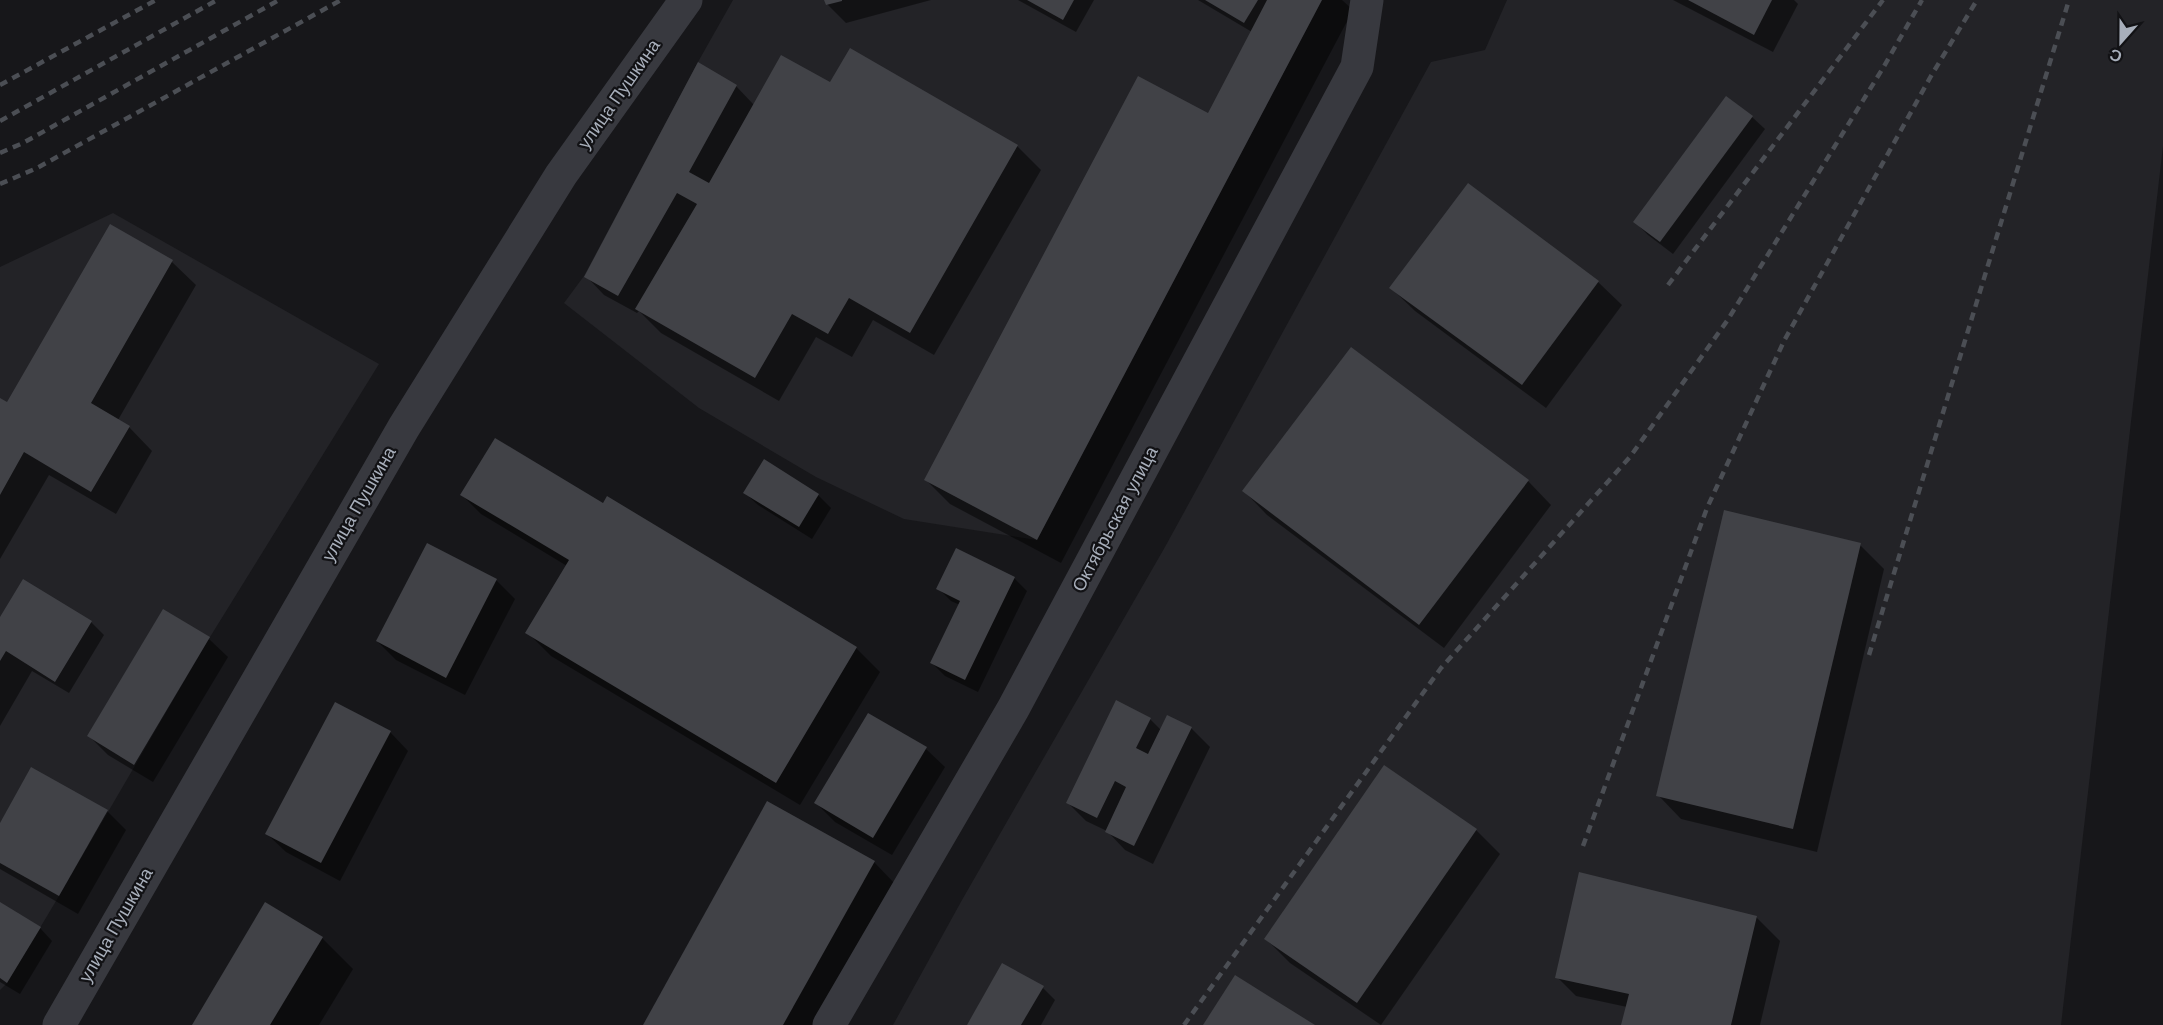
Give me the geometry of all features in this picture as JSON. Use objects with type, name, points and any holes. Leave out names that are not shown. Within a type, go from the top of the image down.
[{"type":"street","name":"улица Пушкина","points":[[59,1025],[404,427],[561,175],[686,0]]},
{"type":"street","name":"Октябрьская улица","points":[[829,1025],[1013,709],[1357,67],[1367,0]]},
{"type":"shaded area","points":[[733,0],[1322,0],[1037,540],[904,519],[816,477],[699,408],[564,303],[584,276]]},
{"type":"shaded area","points":[[1507,0],[2163,0],[2163,146],[2061,1025],[893,1025],[962,900],[1165,547],[1431,62],[1485,50]]},
{"type":"shaded area","points":[[113,213],[379,364],[210,637],[59,896],[7,983],[0,990],[0,267]]},
{"type":"building","points":[[824,0],[842,0],[842,1],[826,5]]},
{"type":"building","points":[[1027,0],[1074,0],[1063,20]]},
{"type":"building","points":[[1205,0],[1258,0],[1244,23]]},
{"type":"building","points":[[1267,0],[1322,0],[1037,540],[924,480],[1138,76],[1208,113]]},
{"type":"building","points":[[1688,0],[1772,0],[1754,35]]},
{"type":"building","points":[[850,48],[1018,145],[910,333],[849,298],[828,334],[792,314],[755,378],[635,309],[697,204],[677,193],[618,296],[584,277],[698,62],[737,85],[689,172],[709,183],[781,55],[830,82]]},
{"type":"building","points":[[1726,96],[1753,116],[1660,242],[1633,222]]},
{"type":"building","points":[[1468,183],[1599,281],[1522,385],[1389,288]]},
{"type":"building","points":[[110,224],[173,260],[91,403],[130,426],[91,492],[24,452],[0,495],[0,398],[7,402]]},
{"type":"building","points":[[1351,347],[1529,480],[1419,625],[1242,491]]},
{"type":"building","points":[[495,438],[603,503],[607,496],[857,647],[776,783],[525,633],[569,560],[460,495]]},
{"type":"building","points":[[764,459],[819,494],[799,527],[743,493]]},
{"type":"building","points":[[1724,510],[1861,543],[1793,829],[1656,796]]},
{"type":"building","points":[[427,543],[497,579],[446,678],[376,641]]},
{"type":"building","points":[[956,548],[1015,577],[965,680],[930,663],[960,601],[936,589]]},
{"type":"building","points":[[23,579],[92,621],[55,682],[6,651],[0,661],[0,617]]},
{"type":"building","points":[[163,609],[210,637],[134,765],[87,736]]},
{"type":"building","points":[[1116,700],[1151,718],[1136,748],[1148,754],[1167,715],[1192,727],[1134,846],[1105,832],[1126,787],[1115,781],[1097,818],[1066,803]]},
{"type":"building","points":[[335,702],[391,731],[321,863],[265,834]]},
{"type":"building","points":[[868,713],[927,747],[873,838],[814,803]]},
{"type":"building","points":[[1384,765],[1477,829],[1357,1003],[1264,939]]},
{"type":"building","points":[[31,767],[108,810],[59,896],[0,863],[0,823]]},
{"type":"building","points":[[767,801],[875,861],[783,1025],[643,1025]]},
{"type":"building","points":[[1579,872],[1757,916],[1731,1025],[1621,1025],[1629,994],[1555,978]]},
{"type":"building","points":[[0,902],[41,927],[7,983],[0,978]]},
{"type":"building","points":[[265,902],[323,937],[270,1025],[192,1025]]},
{"type":"building","points":[[1002,963],[1044,986],[1021,1025],[967,1025]]},
{"type":"building","points":[[1235,975],[1315,1025],[1203,1025]]},
{"type":"railway","points":[[0,85],[156,0]]},
{"type":"railway","points":[[0,121],[217,0]]},
{"type":"railway","points":[[0,153],[23,143],[279,0]]},
{"type":"railway","points":[[0,184],[37,168],[341,0]]},
{"type":"railway","points":[[1668,285],[1883,0]]},
{"type":"railway","points":[[1184,1025],[1441,668],[1630,457],[1727,321],[1883,68],[1922,0]]},
{"type":"railway","points":[[1583,846],[1707,508],[1784,341],[1931,76],[1977,0]]},
{"type":"railway","points":[[1869,655],[2069,0]]}]
